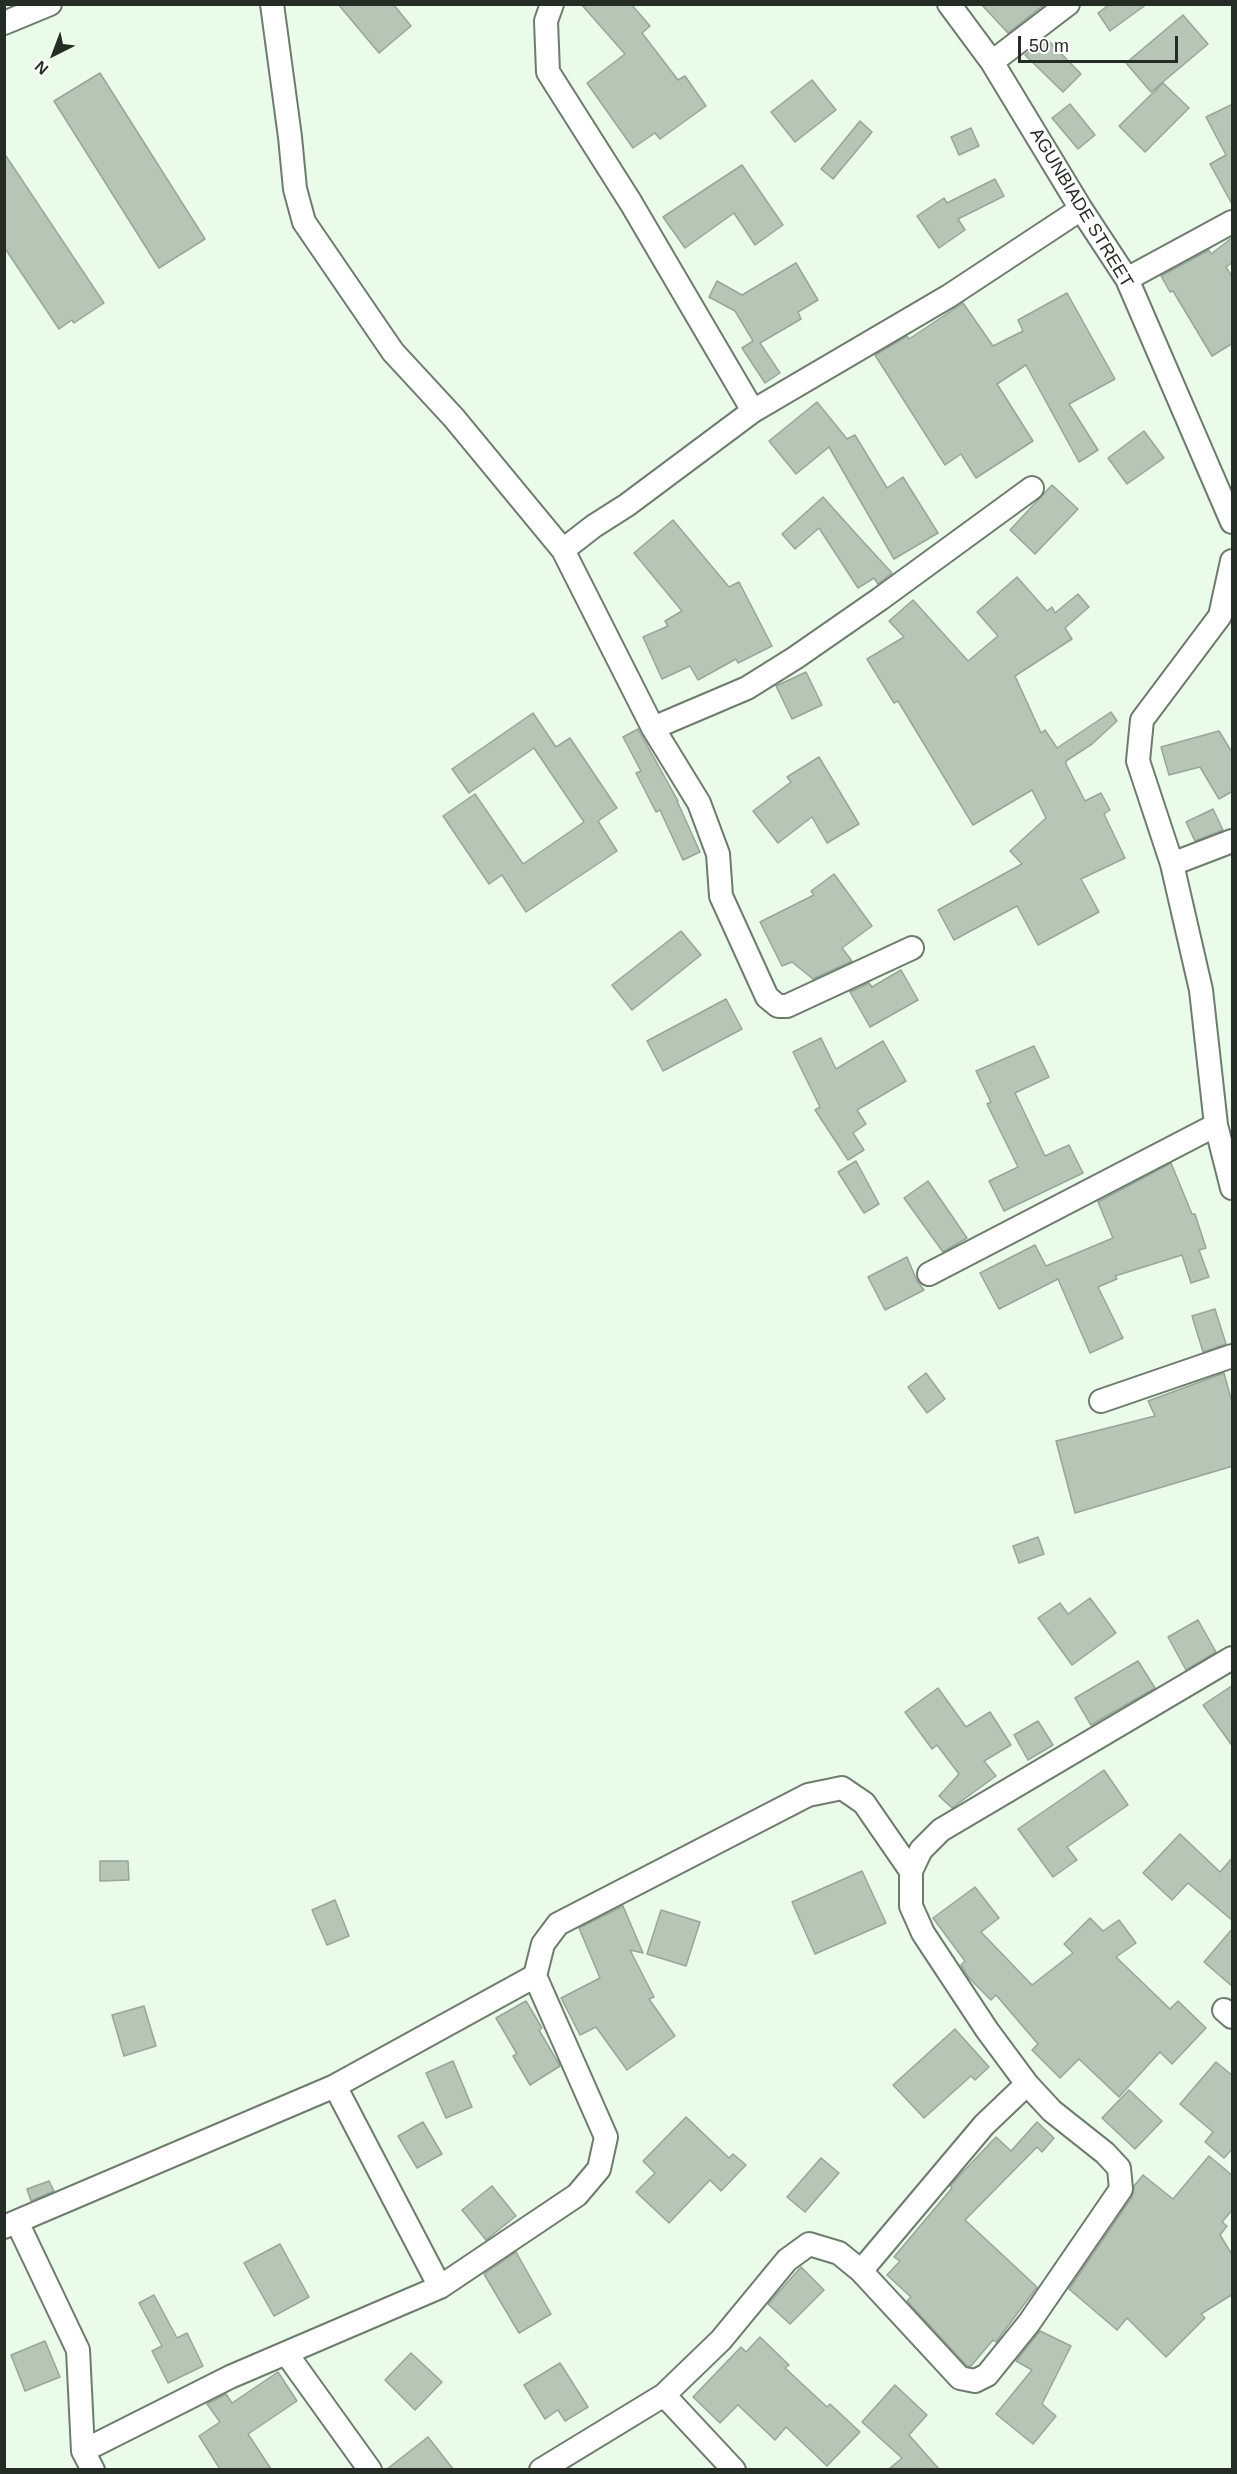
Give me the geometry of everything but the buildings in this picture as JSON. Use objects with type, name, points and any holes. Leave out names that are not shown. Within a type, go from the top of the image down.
[{"type":"street","points":[[4,23],[50,4]]},
{"type":"street","points":[[272,4],[295,189],[304,222],[393,352],[454,418],[563,550],[653,728],[699,803],[718,854],[721,896],[767,997],[778,1006],[787,1006],[912,948]]},
{"type":"street","points":[[552,4],[546,21],[548,72],[631,203],[753,411]]},
{"type":"street","name":"AGUNBIADE STREET","points":[[949,4],[992,62],[1127,279],[1233,522]]},
{"type":"street","points":[[992,62],[1068,4]]},
{"type":"street","points":[[563,550],[753,411],[949,296],[1081,208]]},
{"type":"street","points":[[1127,279],[1233,222]]},
{"type":"street","points":[[653,728],[747,688],[795,658],[1032,488]]},
{"type":"street","points":[[1233,561],[1221,616],[1142,720],[1138,761],[1172,864],[1201,990],[1216,1125],[1233,1188]]},
{"type":"street","points":[[1172,864],[1233,841]]},
{"type":"street","points":[[929,1274],[1216,1125]]},
{"type":"street","points":[[1101,1401],[1233,1356]]},
{"type":"street","points":[[541,2469],[664,2395],[721,2340],[787,2260],[809,2244],[839,2253],[861,2271],[960,2378],[975,2382],[987,2375],[1029,2323],[1121,2189],[1119,2168],[1106,2153],[1052,2111],[1027,2084],[987,2030],[923,1933],[911,1906],[911,1870],[921,1851],[941,1830],[1233,1658]]},
{"type":"street","points":[[535,1976],[335,2086],[11,2225],[78,2350],[88,2460],[230,2377],[440,2287],[578,2195],[599,2169],[606,2137],[535,1976],[543,1944],[558,1924],[808,1795],[842,1788],[864,1803],[911,1870]]},
{"type":"street","points":[[861,2271],[984,2125],[1027,2084]]},
{"type":"street","points":[[335,2086],[440,2287]]},
{"type":"street","points":[[286,2353],[370,2469]]},
{"type":"street","points":[[664,2395],[734,2469]]}]
